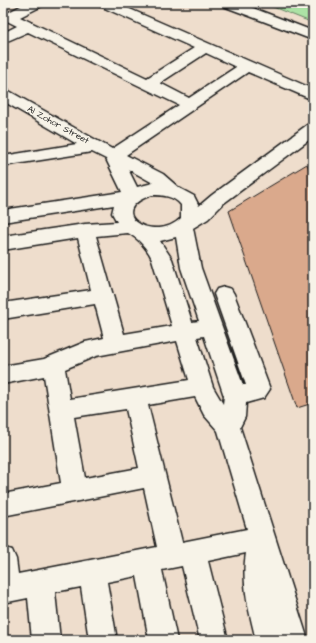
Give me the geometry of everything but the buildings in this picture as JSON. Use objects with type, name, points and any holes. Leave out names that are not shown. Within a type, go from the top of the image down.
[{"type":"street","points":[[6,15],[37,3]]},
{"type":"street","points":[[106,3],[313,95]]},
{"type":"street","points":[[254,3],[313,26]]},
{"type":"street","points":[[238,4],[313,36]]},
{"type":"street","points":[[6,15],[190,104]]},
{"type":"street","points":[[3,39],[28,26]]},
{"type":"street","points":[[148,84],[205,47]]},
{"type":"street","points":[[130,196],[113,156],[247,66]]},
{"type":"street","name":"Al Zohor Street","points":[[3,94],[113,156],[134,163],[152,173],[179,196]]},
{"type":"street","points":[[3,243],[85,230],[135,229],[149,234],[168,233],[185,225],[205,212],[218,199],[313,129]]},
{"type":"street","points":[[3,160],[95,146]]},
{"type":"street","points":[[3,216],[130,196],[151,189],[203,201],[218,199]]},
{"type":"street","points":[[130,196],[121,209],[122,215],[135,229],[149,240],[162,260],[202,387],[212,408],[228,427],[294,640]]},
{"type":"street","points":[[179,196],[191,212],[185,225],[191,268],[235,396],[234,412],[228,427]]},
{"type":"street","points":[[85,230],[116,344]]},
{"type":"street","points":[[224,294],[259,389],[256,392],[235,396]]},
{"type":"street","points":[[3,311],[102,295]]},
{"type":"street","points":[[3,375],[53,364],[87,350],[211,327]]},
{"type":"street","points":[[53,364],[75,491]]},
{"type":"street","points":[[61,410],[202,387]]},
{"type":"street","points":[[135,398],[170,556],[214,640]]},
{"type":"street","points":[[3,505],[153,476]]},
{"type":"street","points":[[3,559],[5,590],[262,538]]},
{"type":"street","points":[[262,538],[257,555],[256,576],[270,640]]},
{"type":"street","points":[[163,640],[170,556]]},
{"type":"street","points":[[92,572],[103,640]]},
{"type":"street","points":[[40,582],[46,640]]},
{"type":"green space","points":[[263,3],[313,3],[313,23]]}]
